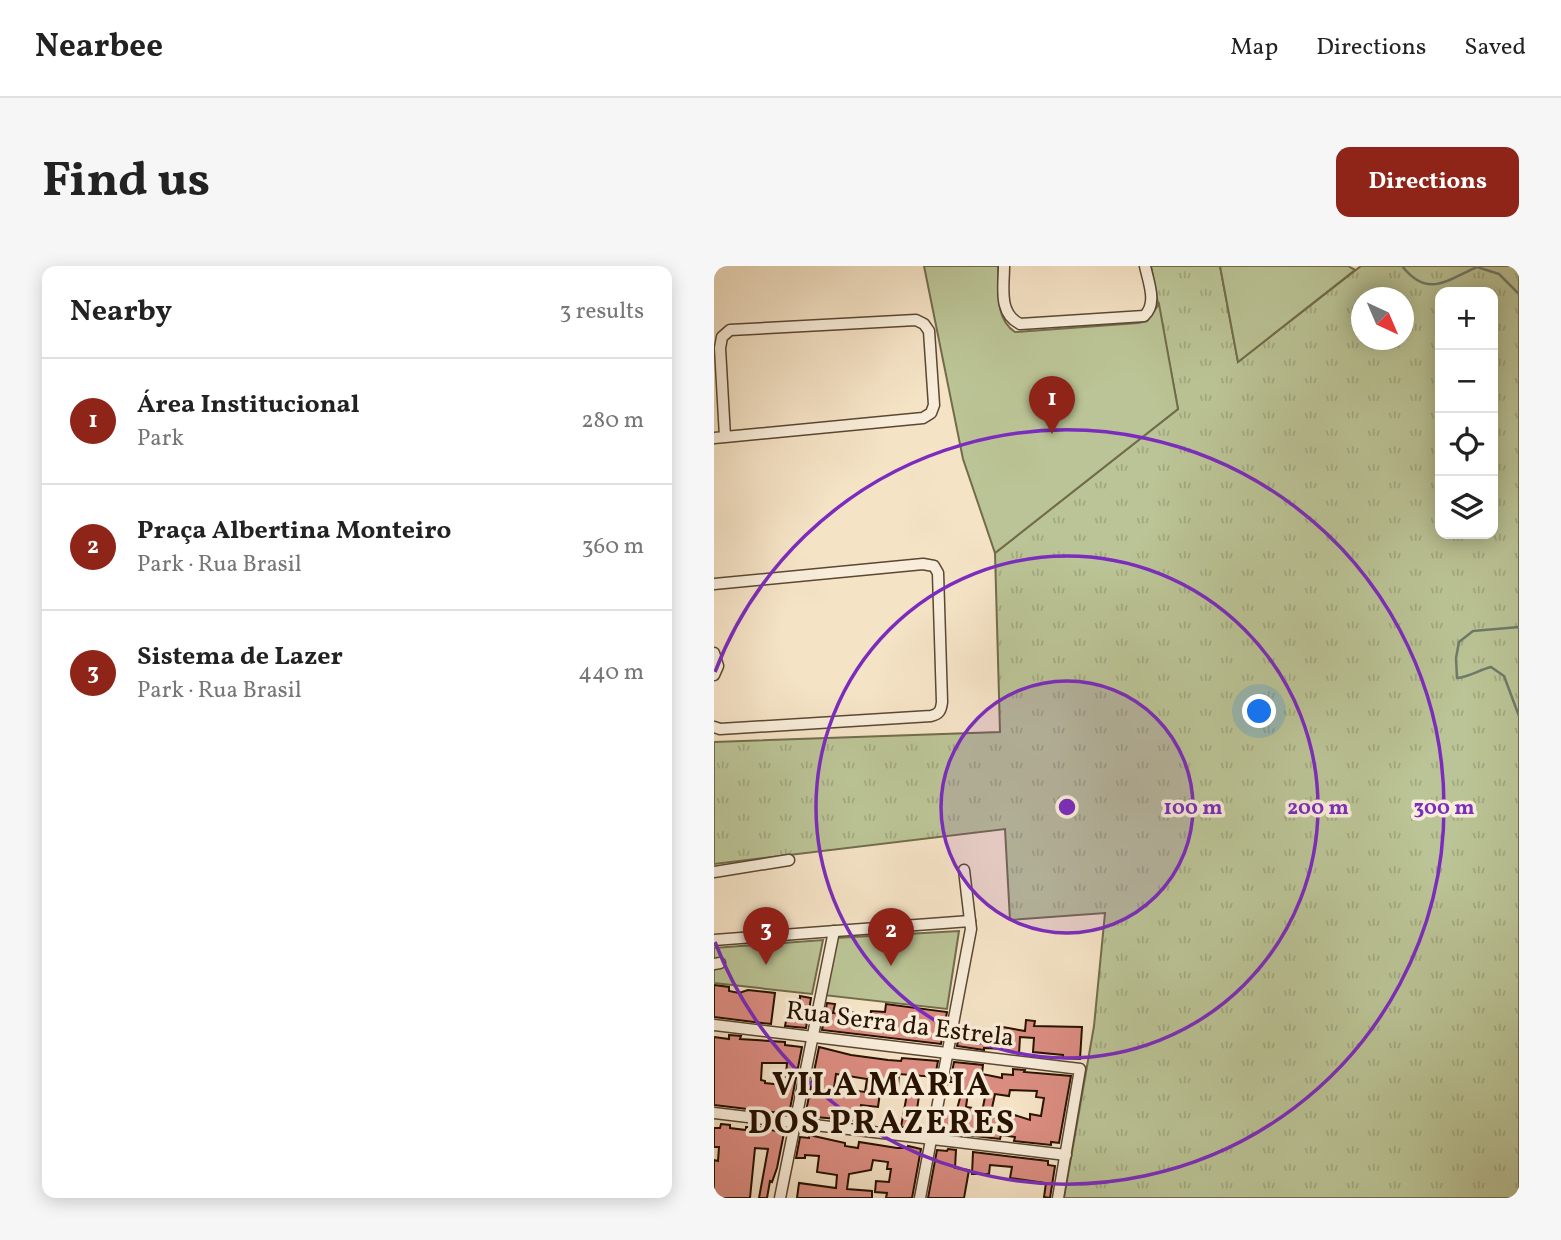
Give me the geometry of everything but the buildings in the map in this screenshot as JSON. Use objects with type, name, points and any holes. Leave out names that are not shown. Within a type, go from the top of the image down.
[{"type":"street","points":[[1004,266],[1004,310],[1010,319],[1020,324],[1137,318],[1149,312],[1152,299],[1145,266]]},
{"type":"street","points":[[916,320],[929,331],[934,405],[931,413],[923,418],[719,437],[720,348],[722,337],[730,330],[916,320]]},
{"type":"street","points":[[714,584],[923,564],[934,566],[938,573],[942,702],[938,714],[931,716],[720,729],[714,727]]},
{"type":"street","points":[[714,653],[718,666],[714,675]]},
{"type":"street","points":[[714,872],[789,860]]},
{"type":"street","points":[[920,1198],[971,925],[964,870]]},
{"type":"street","points":[[714,940],[971,925]]},
{"type":"street","points":[[780,1198],[834,931]]},
{"type":"street","name":"Rua Serra da Estrela","points":[[714,1025],[1080,1069],[1066,1155]]},
{"type":"street","points":[[714,1113],[1066,1155],[1058,1198]]},
{"type":"green space","points":[[924,266],[998,266],[1001,311],[1008,326],[1015,332],[1138,323],[1147,321],[1159,304],[1178,409],[995,553],[963,459]]},
{"type":"green space","points":[[1151,266],[1220,266],[1238,362],[1361,266],[1519,266],[1519,1198],[1064,1198],[1094,1026],[1105,913],[1010,920],[1005,829],[714,864],[714,742],[1000,732],[995,553],[1178,409]]},
{"type":"green space","points":[[1220,266],[1348,266],[1355,270],[1238,362]]},
{"type":"green space","points":[[959,931],[947,1009],[823,995],[835,938]]},
{"type":"green space","points":[[823,940],[812,994],[714,983],[714,948]]},
{"type":"waterway","points":[[1402,266],[1411,276],[1429,284],[1447,281],[1477,267],[1499,274],[1519,294]]},
{"type":"waterway","points":[[1519,627],[1473,631],[1459,642],[1456,658],[1457,678],[1491,667],[1504,676],[1519,716]]},
{"type":"place","name":"Área Institucional","points":[[1052,434]]},
{"type":"place","name":"Sistema de Lazer","points":[[766,965]]},
{"type":"place","name":"Praça Albertina Monteiro","points":[[891,966]]},
{"type":"district","name":"VILA MARIA DOS PRAZERES","points":[[882,1106]]}]
